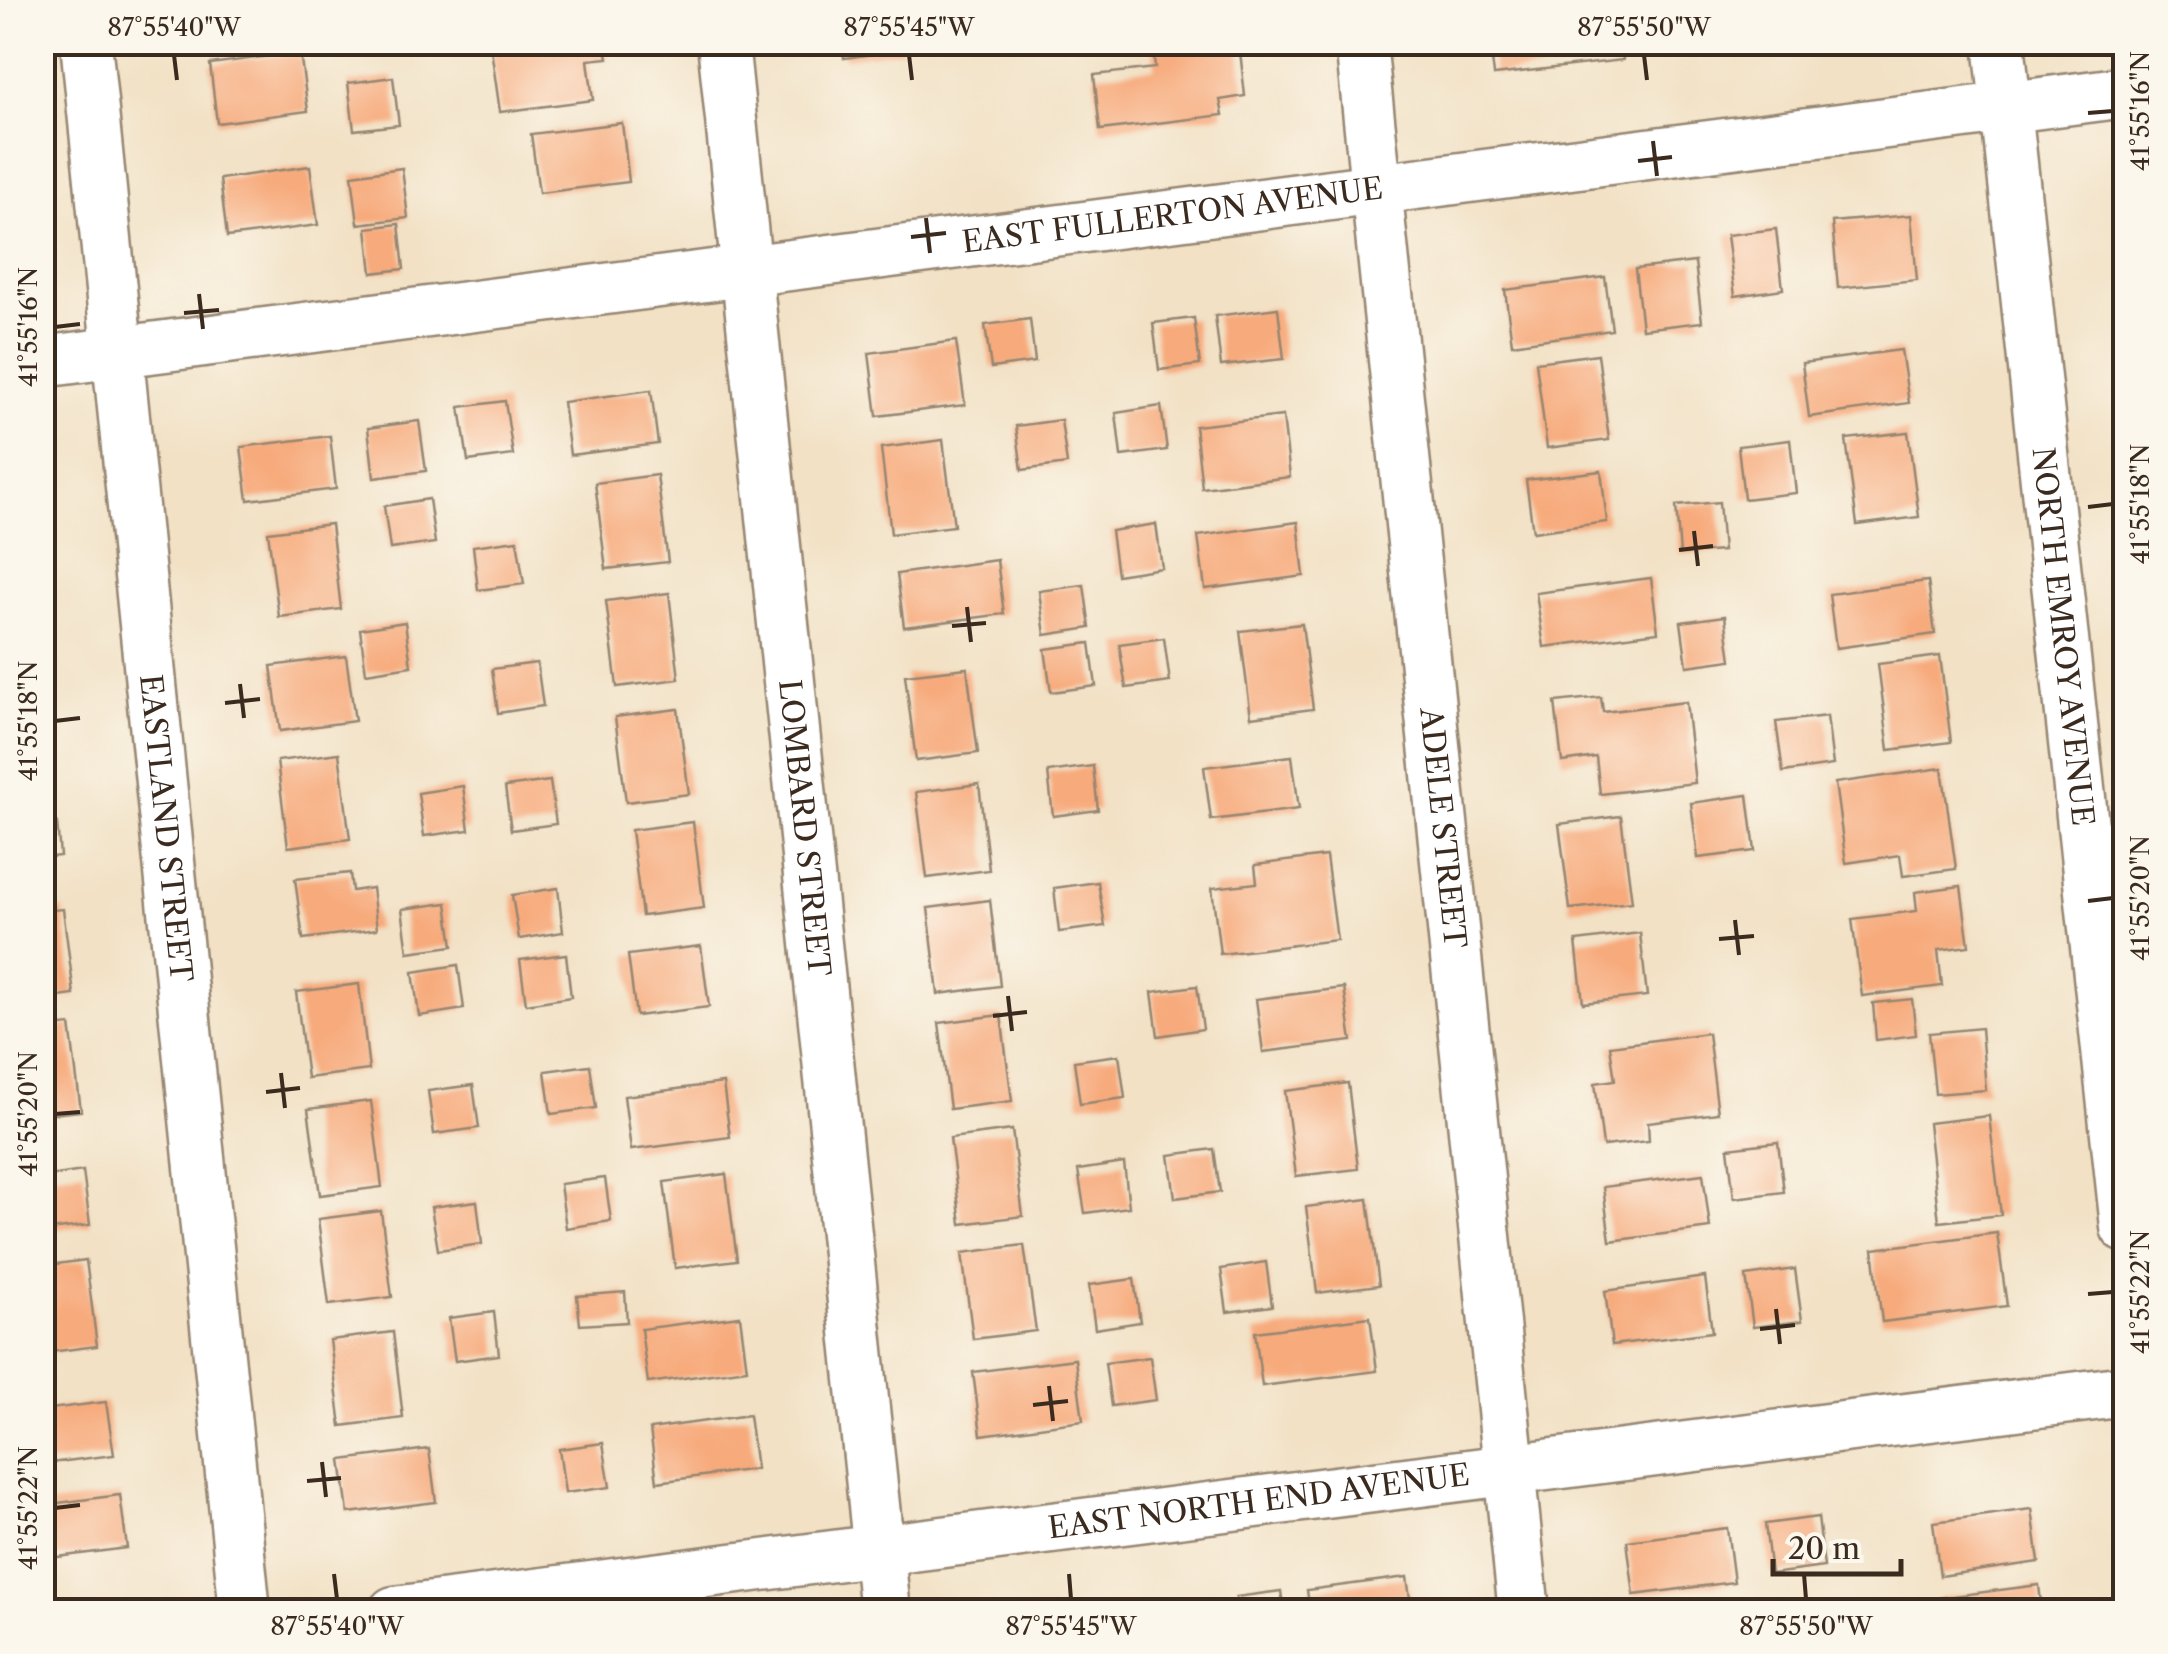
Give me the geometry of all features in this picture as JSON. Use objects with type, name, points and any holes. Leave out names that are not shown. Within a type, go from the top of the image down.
[{"type":"street","name":"EASTLAND STREET","points":[[86,42],[245,1612]]},
{"type":"street","name":"LOMBARD STREET","points":[[722,42],[884,1612]]},
{"type":"street","name":"ADELE STREET","points":[[1360,42],[1524,1612]]},
{"type":"street","name":"NORTH EMROY AVENUE","points":[[1999,42],[2126,1227]]},
{"type":"street","name":"EAST FULLERTON AVENUE","points":[[42,362],[2126,92]]},
{"type":"street","name":"EAST NORTH END AVENUE","points":[[394,1612],[2126,1391]]},
{"type":"building","points":[[490,42],[605,42],[608,58],[588,60],[593,100],[500,112]]},
{"type":"building","points":[[842,42],[901,42],[901,50],[844,58]]},
{"type":"building","points":[[1239,42],[1245,96],[1220,100],[1223,115],[1100,130],[1094,75],[1155,68],[1153,47]]},
{"type":"building","points":[[1490,42],[1621,42],[1623,60],[1494,75]]},
{"type":"building","points":[[300,52],[308,111],[217,123],[210,64]]},
{"type":"building","points":[[393,77],[399,125],[354,130],[348,83]]},
{"type":"building","points":[[622,123],[629,182],[539,193],[531,134]]},
{"type":"building","points":[[310,166],[318,225],[227,237],[220,179]]},
{"type":"building","points":[[402,168],[408,218],[358,224],[352,175]]},
{"type":"building","points":[[1911,215],[1917,280],[1838,288],[1832,222]]},
{"type":"building","points":[[399,224],[404,269],[372,273],[367,228]]},
{"type":"building","points":[[1776,229],[1783,289],[1735,296],[1727,235]]},
{"type":"building","points":[[1695,262],[1702,322],[1642,329],[1635,269]]},
{"type":"building","points":[[1605,277],[1612,330],[1512,344],[1505,290]]},
{"type":"building","points":[[1278,308],[1284,359],[1221,366],[1215,316]]},
{"type":"building","points":[[1194,318],[1200,365],[1159,370],[1153,323]]},
{"type":"building","points":[[1030,319],[1035,362],[991,368],[985,325]]},
{"type":"building","points":[[956,341],[965,405],[877,416],[869,353]]},
{"type":"building","points":[[1901,350],[1909,403],[1809,417],[1802,363]]},
{"type":"building","points":[[1598,354],[1609,440],[1547,448],[1536,362]]},
{"type":"building","points":[[651,390],[658,444],[570,455],[563,402]]},
{"type":"building","points":[[505,401],[513,455],[468,461],[460,407]]},
{"type":"building","points":[[1161,406],[1167,450],[1121,456],[1116,413]]},
{"type":"building","points":[[1283,416],[1290,477],[1202,488],[1195,426]]},
{"type":"building","points":[[1061,420],[1067,464],[1022,470],[1016,426]]},
{"type":"building","points":[[419,421],[426,471],[374,478],[368,428]]},
{"type":"building","points":[[1908,432],[1919,517],[1857,525],[1846,439]]},
{"type":"building","points":[[330,436],[336,489],[248,500],[241,447]]},
{"type":"building","points":[[943,440],[954,526],[891,534],[881,448]]},
{"type":"building","points":[[1790,440],[1796,493],[1744,499],[1738,446]]},
{"type":"building","points":[[1601,471],[1607,522],[1533,532],[1526,480]]},
{"type":"building","points":[[657,475],[668,562],[606,569],[595,483]]},
{"type":"building","points":[[429,499],[435,543],[390,549],[384,506]]},
{"type":"building","points":[[1719,502],[1723,551],[1680,554],[1676,506]]},
{"type":"building","points":[[1298,522],[1304,576],[1205,589],[1198,536]]},
{"type":"building","points":[[331,524],[341,609],[279,617],[268,532]]},
{"type":"building","points":[[1156,524],[1162,568],[1117,575],[1111,531]]},
{"type":"building","points":[[517,540],[524,584],[478,590],[473,546]]},
{"type":"building","points":[[997,560],[1004,614],[904,627],[897,574]]},
{"type":"building","points":[[1651,578],[1658,632],[1544,647],[1536,593]]},
{"type":"building","points":[[1928,581],[1935,634],[1836,648],[1829,594]]},
{"type":"building","points":[[1084,585],[1090,628],[1045,635],[1039,591]]},
{"type":"building","points":[[669,593],[679,679],[617,687],[606,601]]},
{"type":"building","points":[[1725,616],[1731,660],[1687,666],[1681,622]]},
{"type":"building","points":[[405,622],[411,666],[366,673],[360,629]]},
{"type":"building","points":[[1302,624],[1313,709],[1251,717],[1240,631]]},
{"type":"building","points":[[1164,638],[1170,682],[1126,688],[1119,644]]},
{"type":"building","points":[[1090,643],[1096,686],[1051,692],[1045,649]]},
{"type":"building","points":[[346,656],[355,721],[280,731],[271,666]]},
{"type":"building","points":[[1940,656],[1951,742],[1889,750],[1878,664]]},
{"type":"building","points":[[537,663],[543,706],[498,713],[492,669]]},
{"type":"building","points":[[967,668],[978,753],[916,761],[905,675]]},
{"type":"building","points":[[1601,697],[1603,712],[1686,702],[1695,783],[1600,794],[1596,757],[1562,762],[1555,702]]},
{"type":"building","points":[[678,709],[689,794],[626,802],[615,717]]},
{"type":"building","points":[[1827,716],[1833,765],[1783,772],[1776,722]]},
{"type":"building","points":[[339,753],[350,839],[288,847],[277,761]]},
{"type":"building","points":[[1292,756],[1299,809],[1211,820],[1204,767]]},
{"type":"building","points":[[1093,766],[1098,810],[1053,816],[1048,772]]},
{"type":"building","points":[[1942,768],[1956,869],[1903,876],[1900,855],[1846,863],[1835,783]]},
{"type":"building","points":[[550,781],[556,824],[511,830],[505,787]]},
{"type":"building","points":[[979,784],[989,870],[927,878],[916,792]]},
{"type":"building","points":[[463,786],[469,830],[424,836],[418,793]]},
{"type":"building","points":[[1748,795],[1755,851],[1698,858],[1691,803]]},
{"type":"building","points":[[42,807],[47,823],[57,822],[60,856],[42,858]]},
{"type":"building","points":[[1621,816],[1632,902],[1570,909],[1559,824]]},
{"type":"building","points":[[693,822],[704,908],[642,916],[631,830]]},
{"type":"building","points":[[1326,856],[1337,940],[1220,954],[1212,888],[1257,883],[1255,865]]},
{"type":"building","points":[[350,873],[352,891],[372,888],[377,929],[303,939],[295,879]]},
{"type":"building","points":[[1098,882],[1105,926],[1059,932],[1054,888]]},
{"type":"building","points":[[1961,886],[1969,946],[1938,950],[1942,986],[1862,996],[1852,919],[1917,911],[1915,892]]},
{"type":"building","points":[[558,888],[563,932],[519,939],[512,895]]},
{"type":"building","points":[[990,900],[1000,986],[938,994],[928,908]]},
{"type":"building","points":[[447,903],[453,946],[408,952],[402,909]]},
{"type":"building","points":[[63,909],[74,995],[42,999],[42,911]]},
{"type":"building","points":[[1640,933],[1647,996],[1583,1003],[1576,941]]},
{"type":"building","points":[[701,946],[709,1007],[636,1016],[628,955]]},
{"type":"building","points":[[566,954],[571,997],[526,1004],[520,960]]},
{"type":"building","points":[[458,965],[464,1009],[419,1016],[413,972]]},
{"type":"building","points":[[359,984],[369,1070],[307,1078],[296,992]]},
{"type":"building","points":[[1197,986],[1203,1029],[1158,1036],[1152,992]]},
{"type":"building","points":[[1344,988],[1352,1041],[1263,1052],[1256,999]]},
{"type":"building","points":[[1912,999],[1916,1035],[1876,1040],[1873,1003]]},
{"type":"building","points":[[1001,1015],[1012,1101],[950,1109],[939,1023]]},
{"type":"building","points":[[70,1025],[81,1111],[42,1115],[42,1028]]},
{"type":"building","points":[[1981,1028],[1986,1090],[1935,1094],[1929,1033]]},
{"type":"building","points":[[1708,1033],[1718,1113],[1648,1122],[1649,1141],[1603,1146],[1595,1083],[1615,1080],[1610,1046]]},
{"type":"building","points":[[1119,1055],[1125,1098],[1080,1104],[1074,1061]]},
{"type":"building","points":[[590,1065],[596,1108],[551,1114],[545,1071]]},
{"type":"building","points":[[723,1083],[730,1137],[631,1150],[624,1096]]},
{"type":"building","points":[[1348,1083],[1358,1169],[1296,1176],[1285,1091]]},
{"type":"building","points":[[473,1085],[479,1128],[434,1134],[428,1091]]},
{"type":"building","points":[[371,1101],[382,1187],[320,1195],[308,1109]]},
{"type":"building","points":[[1989,1116],[2001,1215],[1939,1222],[1928,1123]]},
{"type":"building","points":[[1012,1130],[1023,1216],[961,1224],[950,1138]]},
{"type":"building","points":[[1778,1142],[1784,1192],[1734,1198],[1728,1148]]},
{"type":"building","points":[[1214,1149],[1220,1192],[1175,1198],[1169,1155]]},
{"type":"building","points":[[1124,1163],[1129,1207],[1085,1213],[1078,1170]]},
{"type":"building","points":[[83,1171],[90,1225],[42,1231],[42,1177]]},
{"type":"building","points":[[726,1174],[737,1260],[675,1268],[664,1182]]},
{"type":"building","points":[[1703,1174],[1710,1228],[1610,1241],[1603,1187]]},
{"type":"building","points":[[605,1178],[611,1221],[566,1228],[560,1184]]},
{"type":"building","points":[[1368,1199],[1379,1285],[1317,1293],[1306,1207]]},
{"type":"building","points":[[477,1201],[482,1244],[438,1250],[431,1207]]},
{"type":"building","points":[[381,1211],[392,1297],[329,1305],[318,1219]]},
{"type":"building","points":[[1997,1233],[2007,1306],[1882,1322],[1873,1249]]},
{"type":"building","points":[[1024,1245],[1036,1331],[973,1339],[962,1253]]},
{"type":"building","points":[[86,1260],[97,1346],[42,1353],[42,1266]]},
{"type":"building","points":[[1266,1262],[1272,1306],[1227,1312],[1221,1269]]},
{"type":"building","points":[[1795,1269],[1802,1321],[1753,1327],[1746,1276]]},
{"type":"building","points":[[1705,1277],[1712,1332],[1612,1345],[1605,1291]]},
{"type":"building","points":[[1134,1279],[1140,1322],[1095,1329],[1089,1285]]},
{"type":"building","points":[[625,1292],[627,1322],[580,1325],[577,1296]]},
{"type":"building","points":[[494,1312],[499,1355],[455,1361],[449,1318]]},
{"type":"building","points":[[740,1316],[747,1369],[648,1383],[641,1329]]},
{"type":"building","points":[[1370,1317],[1377,1371],[1262,1386],[1255,1332]]},
{"type":"building","points":[[393,1332],[403,1418],[341,1426],[330,1340]]},
{"type":"building","points":[[1150,1357],[1156,1400],[1111,1406],[1105,1363]]},
{"type":"building","points":[[1075,1359],[1083,1421],[981,1435],[973,1372]]},
{"type":"building","points":[[106,1402],[114,1455],[42,1464],[42,1410]]},
{"type":"building","points":[[749,1415],[756,1469],[657,1482],[650,1429]]},
{"type":"building","points":[[603,1443],[610,1487],[565,1493],[559,1449]]},
{"type":"building","points":[[429,1449],[436,1502],[348,1513],[341,1460]]},
{"type":"building","points":[[120,1495],[127,1548],[42,1559],[42,1505]]},
{"type":"building","points":[[2032,1509],[2039,1562],[1940,1576],[1933,1522]]},
{"type":"building","points":[[1818,1517],[1824,1567],[1771,1574],[1765,1524]]},
{"type":"building","points":[[1727,1528],[1734,1582],[1634,1595],[1627,1541]]},
{"type":"building","points":[[1407,1577],[1412,1612],[1310,1612],[1307,1590]]},
{"type":"building","points":[[2039,1585],[2042,1612],[1939,1612],[1938,1598]]},
{"type":"building","points":[[1281,1591],[1284,1612],[1238,1612],[1236,1597]]}]
